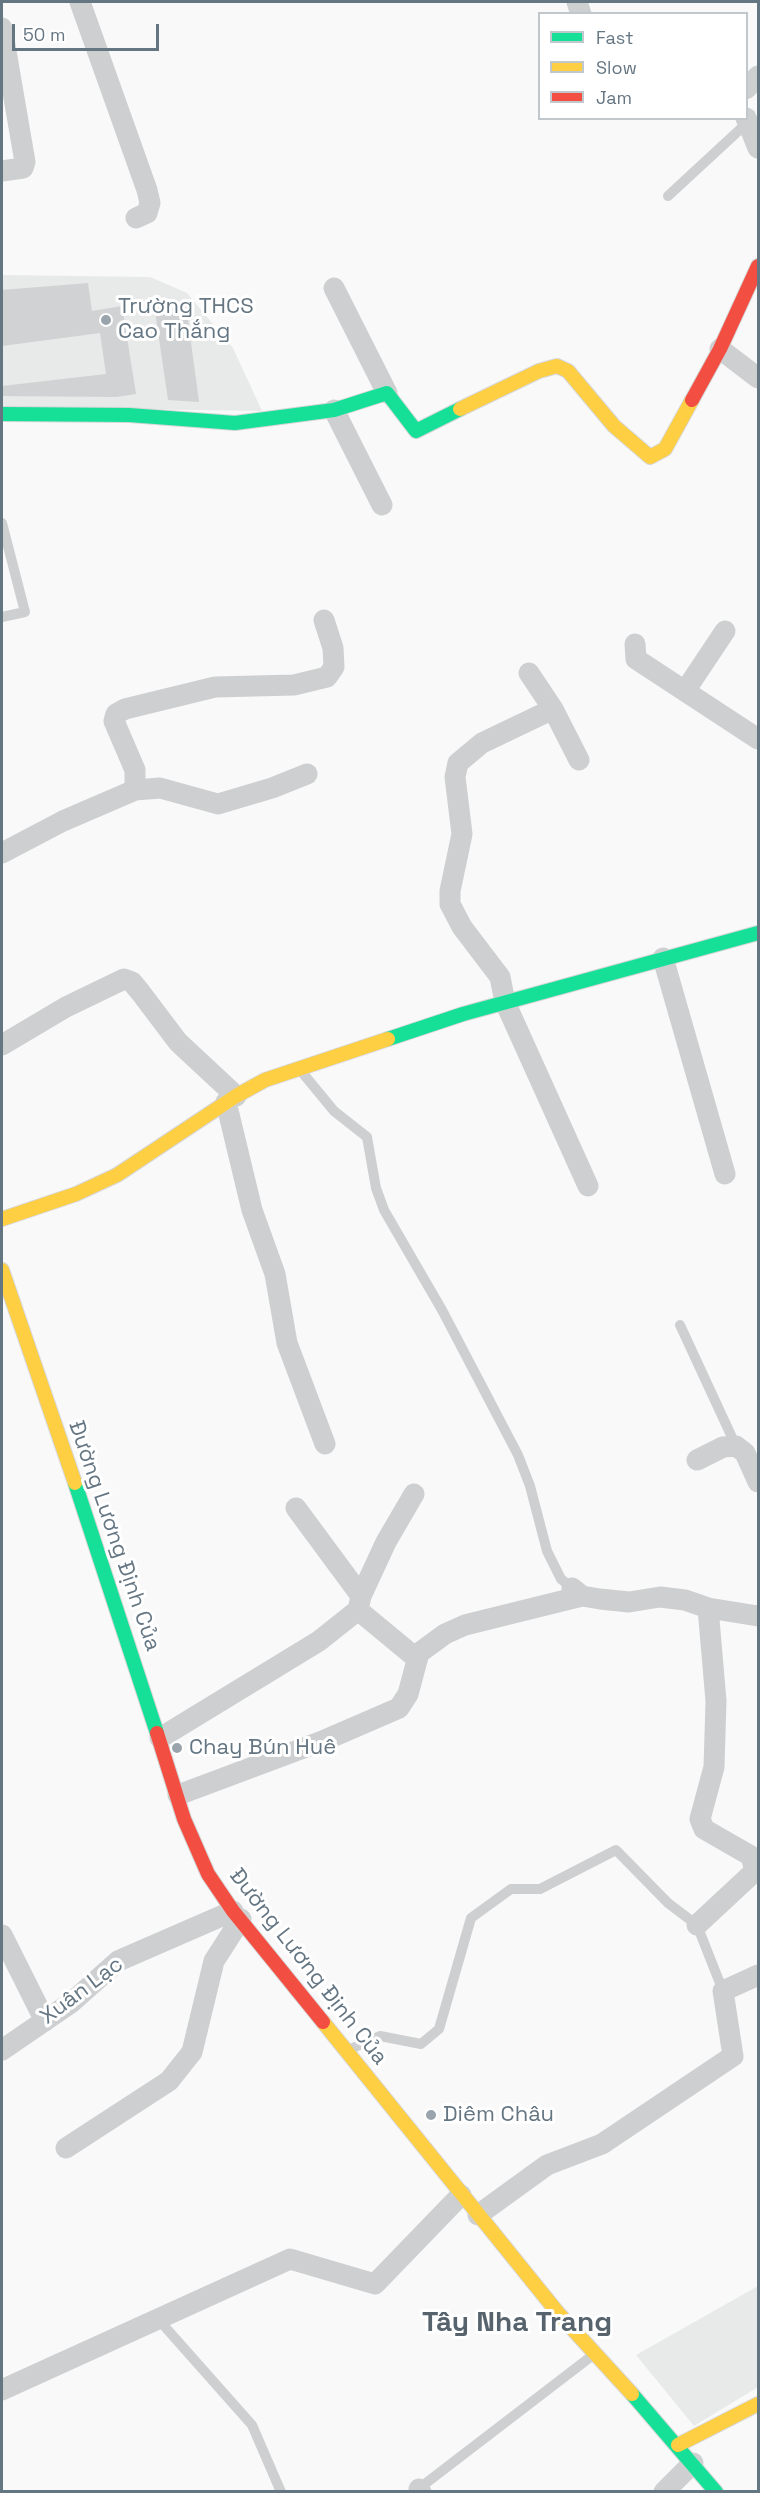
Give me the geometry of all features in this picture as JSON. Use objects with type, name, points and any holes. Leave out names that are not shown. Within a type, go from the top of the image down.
[{"type":"street","points":[[80,2],[147,190],[150,203],[147,213],[136,218]]},
{"type":"street","points":[[2,28],[25,162],[23,168],[2,171]]},
{"type":"street","points":[[748,88],[759,76]]},
{"type":"street","points":[[747,121],[759,148]]},
{"type":"street","points":[[334,288],[387,393],[416,431],[539,371],[557,366],[568,371],[614,426],[650,457],[665,449],[720,349],[759,266]]},
{"type":"street","points":[[720,349],[759,378]]},
{"type":"street","points":[[2,414],[129,415],[235,423],[334,410],[387,393]]},
{"type":"street","points":[[334,410],[382,504]]},
{"type":"street","points":[[135,790],[135,770],[114,721],[116,714],[125,709],[215,687],[294,685],[327,677],[334,667],[333,648],[324,620]]},
{"type":"street","points":[[685,690],[724,631]]},
{"type":"street","points":[[635,644],[636,659],[759,739]]},
{"type":"street","points":[[529,673],[553,709],[579,760]]},
{"type":"street","points":[[553,709],[482,743],[458,763],[455,777],[462,834],[450,891],[450,904],[462,927],[500,977],[505,1002],[588,1186]]},
{"type":"street","points":[[2,853],[63,821],[135,790],[160,788],[218,804],[272,789],[306,774]]},
{"type":"street","points":[[2,1219],[76,1194],[117,1175],[231,1099],[264,1080],[505,1002],[759,933]]},
{"type":"street","points":[[663,958],[725,1174]]},
{"type":"street","points":[[2,1045],[66,1007],[124,979],[132,982],[162,1025],[231,1099],[252,1210],[275,1274],[287,1343],[325,1444]]},
{"type":"street","name":"Đường Lương Định Của","points":[[3,1280],[160,1738],[197,1854],[237,1915],[348,2050],[461,2195],[558,2313],[678,2445],[716,2492]]},
{"type":"street","points":[[697,1460],[723,1447],[736,1446],[745,1453],[759,1482]]},
{"type":"street","points":[[160,1738],[319,1641],[359,1603],[386,1542],[414,1494]]},
{"type":"street","points":[[296,1508],[359,1603],[416,1658]]},
{"type":"street","points":[[178,1795],[325,1740],[399,1707],[405,1702],[411,1685],[416,1658],[434,1640],[465,1625],[577,1592],[629,1602],[660,1598],[676,1599],[708,1608],[759,1616]]},
{"type":"street","points":[[697,1925],[755,1871],[751,1856],[704,1829],[700,1819],[714,1767],[716,1701],[708,1608]]},
{"type":"street","points":[[66,2148],[169,2081],[192,2052],[214,1961],[237,1915]]},
{"type":"street","name":"Xuân Lạc","points":[[2,2050],[72,2002],[118,1961],[237,1915]]},
{"type":"street","points":[[2,1935],[45,2021]]},
{"type":"street","points":[[478,2215],[547,2165],[602,2144],[733,2056],[723,1991],[759,1975]]},
{"type":"street","points":[[2,2390],[291,2259],[375,2284],[461,2195]]},
{"type":"street","points":[[678,2445],[759,2404]]},
{"type":"street","points":[[664,2492],[693,2463]]},
{"type":"lane","points":[[668,196],[747,121]]},
{"type":"lane","points":[[2,523],[25,612],[2,617]]},
{"type":"lane","points":[[299,1068],[334,1111],[368,1137],[376,1188],[384,1210],[442,1310],[518,1455],[530,1486],[547,1551],[561,1579],[577,1592]]},
{"type":"lane","points":[[680,1325],[736,1446]]},
{"type":"lane","points":[[348,2050],[380,2036],[421,2044],[439,2029],[471,1918],[511,1888],[540,1889],[616,1850],[668,1903],[697,1925],[723,1991]]},
{"type":"lane","points":[[158,2319],[252,2425],[281,2492]]},
{"type":"lane","points":[[418,2491],[596,2353]]},
{"type":"shaded area","name":"Trường THCS Cao Thắng","points":[[2,275],[150,277],[187,293],[233,348],[262,411],[2,407]]},
{"type":"shaded area","points":[[758,2286],[758,2387],[694,2426],[636,2355]]},
{"type":"building","points":[[88,283],[92,311],[122,306],[136,394],[116,397],[2,396],[2,386],[106,374],[100,333],[2,346],[2,290]]},
{"type":"building","points":[[186,305],[199,402],[168,400],[155,311]]},
{"type":"traffic: fast","points":[[2,414],[129,415],[235,423],[334,410],[387,393],[416,431],[460,409]]},
{"type":"traffic: fast","points":[[388,1039],[463,1014],[758,933]]},
{"type":"traffic: fast","points":[[75,1483],[157,1733]]},
{"type":"traffic: fast","points":[[632,2394],[716,2492]]},
{"type":"traffic: slow","points":[[460,409],[539,371],[557,366],[568,371],[614,426],[650,457],[665,449],[692,400]]},
{"type":"traffic: slow","points":[[2,1219],[76,1194],[117,1175],[236,1096],[265,1080],[388,1039]]},
{"type":"traffic: slow","points":[[2,1270],[75,1483]]},
{"type":"traffic: slow","points":[[323,2022],[558,2313],[632,2394]]},
{"type":"traffic: slow","points":[[678,2445],[758,2404]]},
{"type":"traffic: jam","points":[[692,400],[720,349],[758,266]]},
{"type":"traffic: jam","points":[[157,1733],[184,1819],[208,1874],[233,1911],[323,2022]]},
{"type":"place","name":"Trường THCS Cao Thắng","points":[[106,320]]},
{"type":"place","name":"Chay Bún Huê","points":[[177,1748]]},
{"type":"place","name":"Diêm Châu","points":[[431,2115]]},
{"type":"district","name":"Tây Nha Trang","points":[[517,2323]]}]
